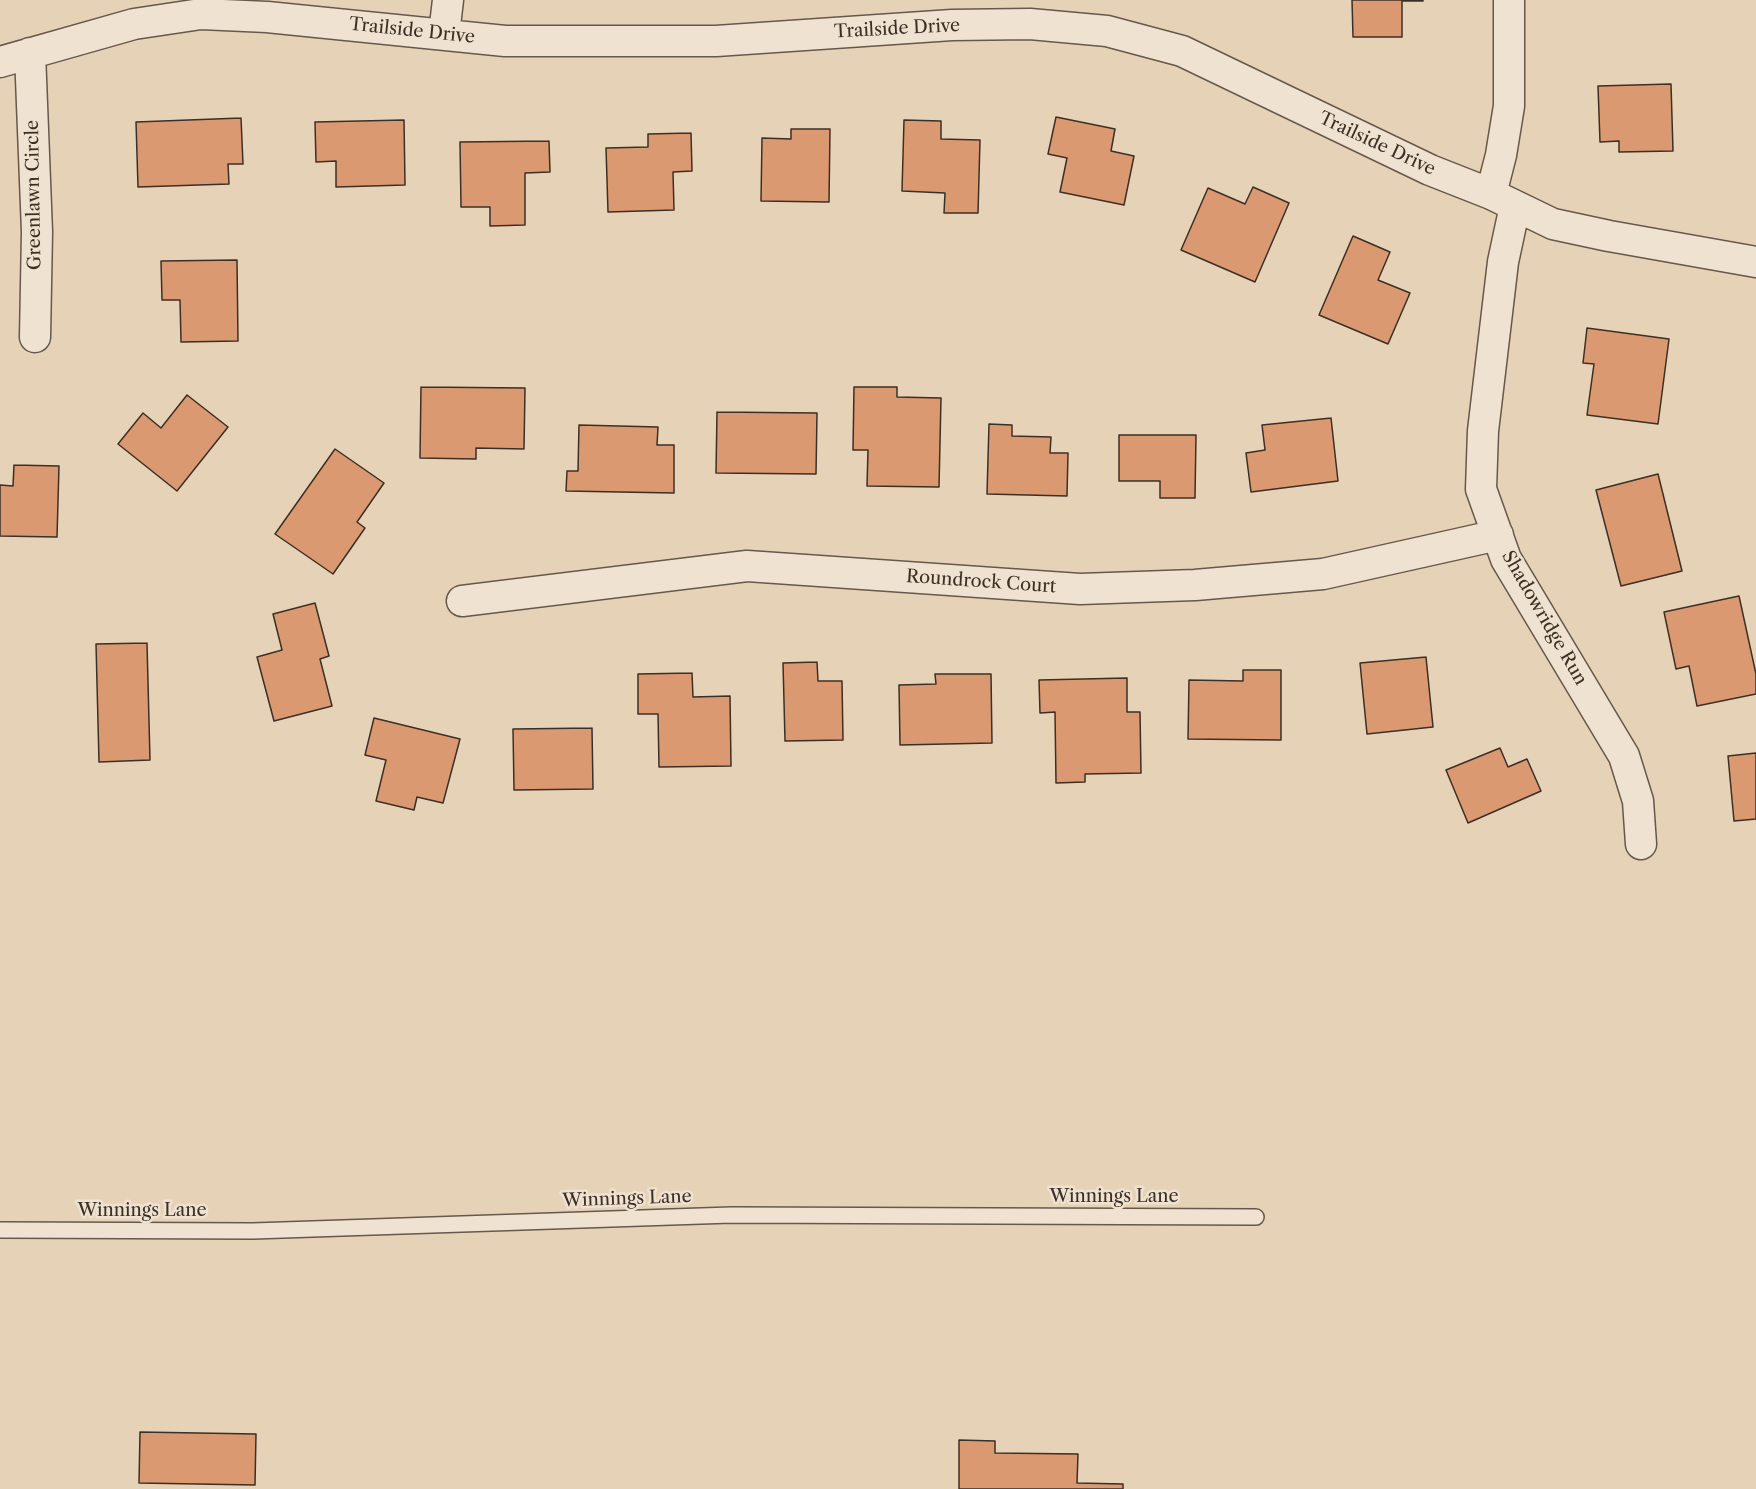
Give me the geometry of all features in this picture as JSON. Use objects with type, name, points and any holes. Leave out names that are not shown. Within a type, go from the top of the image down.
[{"type":"street","points":[[444,34],[448,0]]},
{"type":"street","name":"Shadowridge Run","points":[[1509,0],[1509,106],[1501,155],[1503,262],[1483,431],[1482,489],[1506,559],[1624,756],[1638,801],[1641,844]]},
{"type":"street","name":"Trailside Drive","points":[[0,62],[134,24],[201,14],[267,17],[505,41],[716,41],[952,25],[1030,24],[1107,31],[1182,51],[1430,170],[1503,200],[1552,224],[1756,262]]},
{"type":"street","name":"Greenlawn Circle","points":[[30,53],[37,232],[35,337]]},
{"type":"street","name":"Roundrock Court","points":[[462,601],[747,566],[1080,589],[1195,585],[1323,574],[1498,535]]},
{"type":"lane","name":"Winnings Lane","points":[[0,1230],[253,1231],[731,1215],[1256,1217]]},
{"type":"building","points":[[1352,0],[1423,1],[1402,1],[1402,37],[1353,37]]},
{"type":"building","points":[[1671,84],[1673,151],[1619,152],[1619,141],[1600,142],[1598,86]]},
{"type":"building","points":[[1056,117],[1115,129],[1111,151],[1134,156],[1124,205],[1060,192],[1067,158],[1048,154]]},
{"type":"building","points":[[241,118],[243,164],[228,164],[229,184],[138,187],[136,122]]},
{"type":"building","points":[[404,120],[405,185],[336,187],[336,161],[316,162],[315,122]]},
{"type":"building","points":[[904,120],[941,121],[941,139],[980,140],[978,213],[944,213],[945,193],[902,191]]},
{"type":"building","points":[[791,129],[830,129],[829,202],[761,201],[762,138],[791,139]]},
{"type":"building","points":[[691,133],[692,171],[673,172],[674,210],[608,212],[606,148],[648,147],[648,134]]},
{"type":"building","points":[[549,141],[550,172],[525,173],[525,225],[490,226],[490,207],[461,207],[460,142]]},
{"type":"building","points":[[1253,187],[1289,203],[1255,282],[1181,250],[1208,188],[1245,204]]},
{"type":"building","points":[[1353,236],[1390,252],[1378,280],[1410,293],[1388,344],[1319,315]]},
{"type":"building","points":[[237,260],[238,341],[181,342],[180,300],[162,300],[161,261]]},
{"type":"building","points":[[1587,328],[1669,339],[1658,424],[1587,415],[1594,364],[1583,363]]},
{"type":"building","points":[[421,387],[525,388],[524,449],[476,448],[476,459],[420,458]]},
{"type":"building","points":[[854,387],[897,387],[897,397],[941,398],[939,487],[867,486],[868,450],[853,450]]},
{"type":"building","points":[[187,395],[228,427],[177,491],[118,444],[143,413],[161,428]]},
{"type":"building","points":[[717,412],[817,413],[816,474],[716,473]]},
{"type":"building","points":[[1331,418],[1338,481],[1251,492],[1246,453],[1265,450],[1262,425]]},
{"type":"building","points":[[989,424],[1012,425],[1012,436],[1051,437],[1050,453],[1068,453],[1067,496],[987,494]]},
{"type":"building","points":[[579,425],[658,427],[657,445],[674,445],[674,493],[566,491],[567,471],[578,471]]},
{"type":"building","points":[[1119,435],[1196,435],[1195,498],[1160,498],[1160,481],[1119,481]]},
{"type":"building","points":[[335,449],[384,483],[357,522],[365,528],[333,574],[275,534]]},
{"type":"building","points":[[14,465],[59,466],[57,537],[0,536],[0,485],[13,486]]},
{"type":"building","points":[[1658,474],[1682,571],[1621,586],[1596,490]]},
{"type":"building","points":[[1739,596],[1756,674],[1756,694],[1697,706],[1689,666],[1676,669],[1664,612]]},
{"type":"building","points":[[315,603],[329,656],[320,659],[332,706],[274,721],[257,657],[282,650],[273,614]]},
{"type":"building","points":[[147,643],[150,760],[99,762],[96,644]]},
{"type":"building","points":[[1426,657],[1433,727],[1367,734],[1360,663]]},
{"type":"building","points":[[817,662],[818,681],[842,681],[843,740],[785,741],[783,663]]},
{"type":"building","points":[[1243,670],[1281,670],[1281,740],[1188,739],[1189,680],[1243,681]]},
{"type":"building","points":[[692,673],[693,697],[730,696],[731,766],[659,767],[658,714],[638,714],[638,674]]},
{"type":"building","points":[[935,674],[991,674],[992,743],[900,745],[899,685],[936,684]]},
{"type":"building","points":[[1127,678],[1127,712],[1140,712],[1141,773],[1085,774],[1085,782],[1056,783],[1055,712],[1040,713],[1039,680]]},
{"type":"building","points":[[374,718],[460,739],[443,803],[417,797],[414,810],[376,801],[386,760],[365,755]]},
{"type":"building","points":[[592,728],[593,789],[514,790],[513,729]]},
{"type":"building","points":[[1500,748],[1508,767],[1527,759],[1541,791],[1468,823],[1446,770]]},
{"type":"building","points":[[1756,753],[1756,819],[1734,821],[1728,756]]},
{"type":"building","points":[[140,1432],[256,1434],[255,1485],[139,1483]]},
{"type":"building","points":[[959,1440],[995,1441],[995,1453],[1078,1454],[1077,1483],[1123,1484],[1123,1489],[959,1489]]}]
